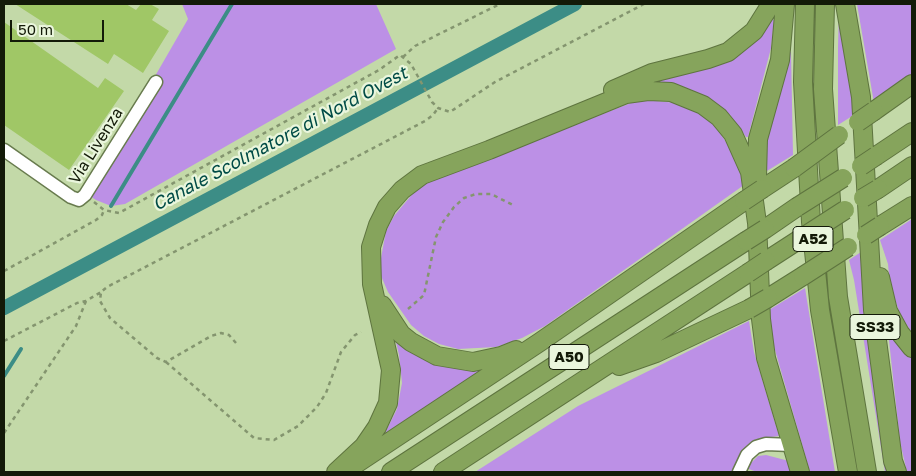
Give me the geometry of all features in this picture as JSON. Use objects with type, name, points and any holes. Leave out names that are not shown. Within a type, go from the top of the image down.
[{"type":"highway","points":[[567,116],[607,93],[639,78],[728,52],[754,31],[772,4]]},
{"type":"highway","points":[[785,4],[780,60],[758,139],[764,342],[772,380],[800,472]]},
{"type":"highway","name":"A52","points":[[804,4],[804,100],[811,222],[820,310],[848,472]]},
{"type":"highway","name":"A52","points":[[825,4],[823,89],[838,287],[867,472]]},
{"type":"highway","name":"SS33","points":[[845,4],[860,89],[873,310],[893,462],[897,472]]},
{"type":"highway","points":[[343,472],[540,342],[578,314],[866,120],[912,84]]},
{"type":"highway","points":[[336,472],[364,446],[377,427],[388,403],[391,370],[372,284],[372,247],[378,225],[387,207],[408,185],[430,170],[499,147],[567,116],[626,94],[642,91],[672,92],[698,102],[727,125],[741,146],[750,172],[761,226]]},
{"type":"highway","points":[[866,120],[912,98]]},
{"type":"highway","name":"A50","points":[[443,472],[845,210],[867,183],[876,156],[912,132]]},
{"type":"highway","name":"A50","points":[[391,472],[746,241],[761,226],[797,207],[842,178],[867,183],[912,166]]},
{"type":"highway","points":[[867,183],[884,296],[894,324],[912,348]]},
{"type":"highway","points":[[595,374],[656,353],[749,309],[912,206]]},
{"type":"highway","points":[[372,284],[391,322],[401,334],[423,350],[436,356],[457,361],[473,362],[502,356],[578,314]]},
{"type":"lane","name":"Via Livenza","points":[[4,150],[71,197],[79,200],[85,195],[156,82]]},
{"type":"lane","points":[[739,472],[747,455],[756,448],[766,444],[791,445]]},
{"type":"path","points":[[403,57],[416,46],[500,4]]},
{"type":"path","points":[[85,195],[104,210],[119,213],[379,70],[393,58],[400,55],[411,64],[432,102],[438,108],[450,112],[495,82],[644,4]]},
{"type":"path","points":[[4,341],[77,303],[86,301],[106,287],[425,121],[438,108]]},
{"type":"path","points":[[408,309],[424,294],[436,237],[454,207],[464,198],[476,194],[490,194],[513,206]]},
{"type":"path","points":[[4,270],[96,220],[102,215],[104,210]]},
{"type":"path","points":[[101,292],[100,301],[110,318],[157,358],[166,362],[254,438],[274,440],[298,426],[317,407],[326,393],[341,352],[355,335],[361,332]]},
{"type":"path","points":[[4,433],[76,326],[86,301]]},
{"type":"path","points":[[166,362],[211,336],[221,333],[229,335],[236,343]]},
{"type":"shaded area","points":[[182,4],[376,4],[396,49],[125,204],[111,206],[87,194],[188,19]]},
{"type":"shaded area","points":[[857,4],[912,4],[912,77],[874,103]]},
{"type":"shaded area","points":[[839,10],[857,113],[838,125],[838,47]]},
{"type":"shaded area","points":[[772,19],[774,20],[771,48],[748,137],[746,137],[730,115],[707,97],[681,86],[654,83],[652,80],[758,37]]},
{"type":"shaded area","points":[[788,50],[791,52],[793,155],[762,174],[763,147]]},
{"type":"shaded area","points":[[647,100],[676,103],[702,115],[715,126],[735,155],[744,185],[545,326],[522,338],[496,347],[458,349],[439,344],[424,336],[411,325],[388,292],[381,276],[381,258],[386,231],[394,216],[415,191],[430,181],[631,103]]},
{"type":"shaded area","points":[[912,219],[912,333],[900,314],[890,285],[888,264],[880,240]]},
{"type":"shaded area","points":[[867,248],[891,472],[885,472],[854,280],[849,260]]},
{"type":"shaded area","points":[[805,288],[835,472],[810,472],[773,343],[769,310]]},
{"type":"shaded area","points":[[749,321],[754,352],[779,436],[764,438],[755,443],[737,462],[733,472],[475,472],[578,406]]},
{"type":"shaded area","points":[[891,330],[912,357],[912,472],[907,472],[900,442],[888,331]]},
{"type":"shaded area","points":[[394,333],[488,367],[385,433],[397,409],[402,383]]},
{"type":"shaded area","points":[[766,455],[789,461],[792,472],[757,472],[746,468],[758,456]]},
{"type":"building","points":[[15,4],[126,4],[136,10],[141,4],[150,4],[159,9],[152,20],[169,31],[143,73],[114,54],[108,64]]},
{"type":"building","points":[[4,22],[98,88],[105,78],[124,91],[69,170],[4,125]]},
{"type":"waterway","points":[[111,206],[232,4]]},
{"type":"waterway","name":"Canale Scolmatore di Nord Ovest","points":[[4,308],[575,4]]},
{"type":"waterway","points":[[4,376],[21,349]]}]
